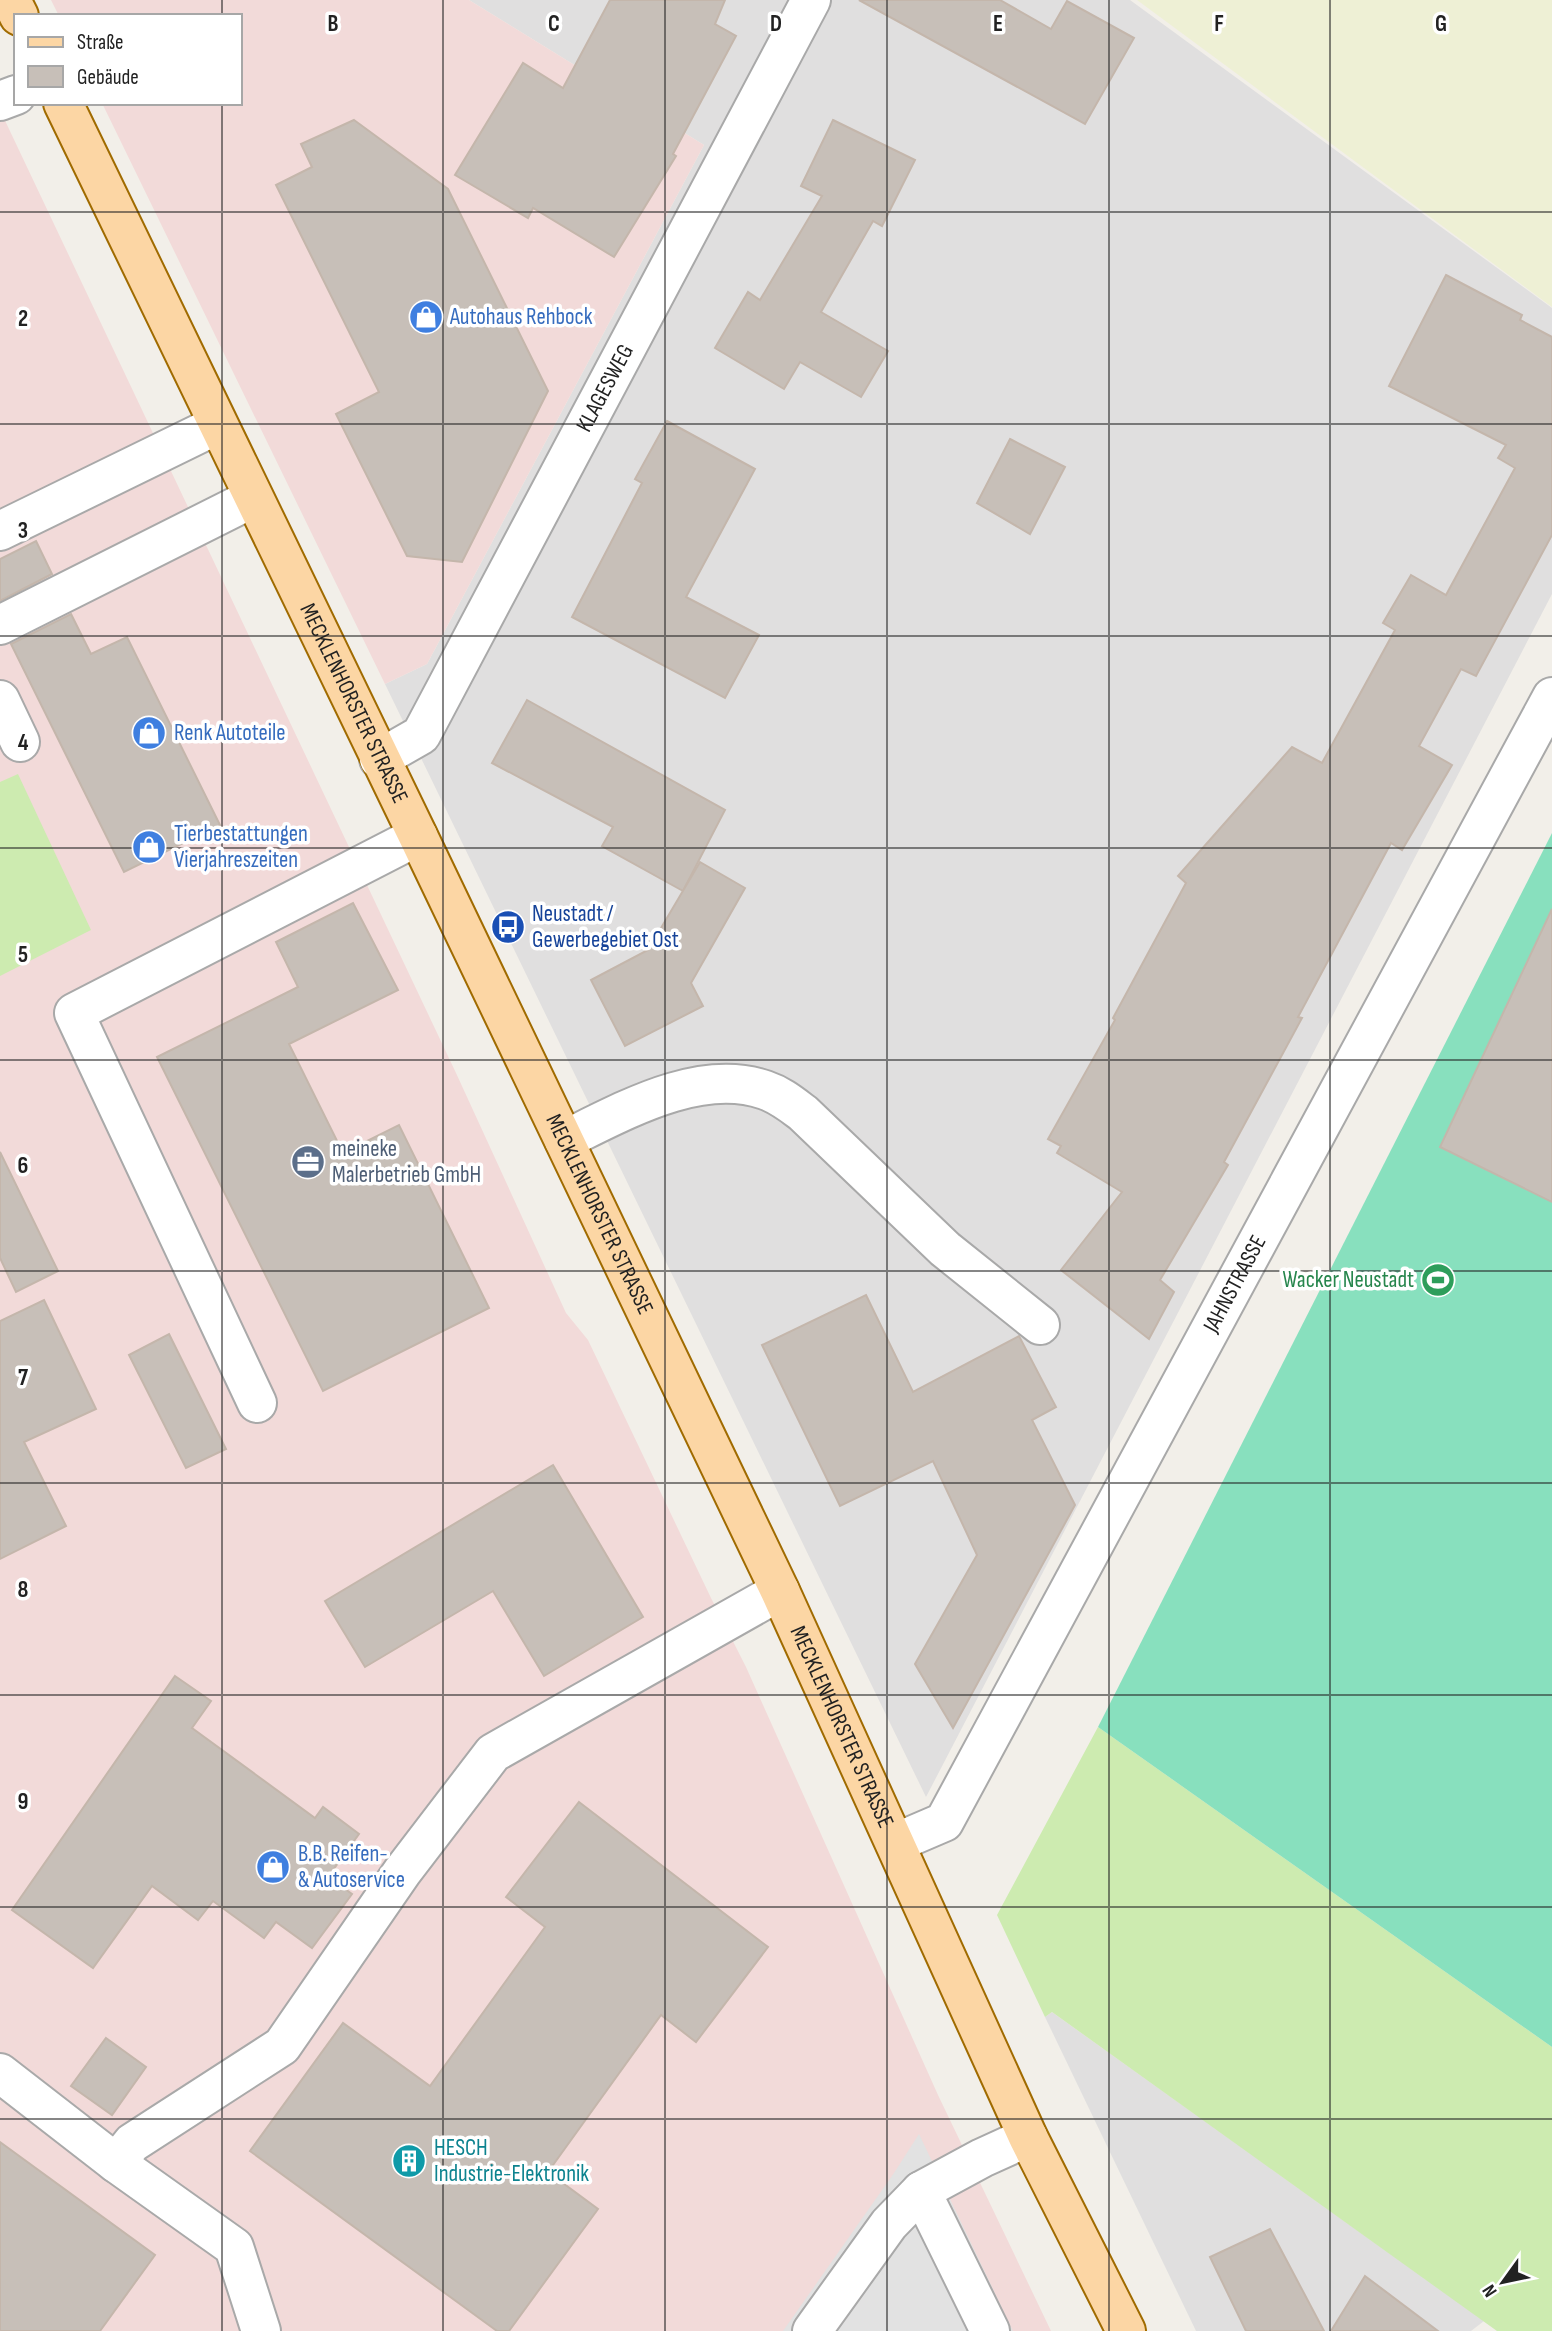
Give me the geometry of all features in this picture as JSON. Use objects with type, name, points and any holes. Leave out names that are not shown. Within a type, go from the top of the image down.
[{"type":"main road","name":"MECKLENHORSTER STRASSE","points":[[64,105],[780,1591],[1028,2137],[1126,2331]]},
{"type":"street","name":"KLAGESWEG","points":[[379,759],[421,735],[811,0]]},
{"type":"street","points":[[0,531],[217,425]]},
{"type":"street","points":[[0,625],[253,498]]},
{"type":"street","name":"JAHNSTRASSE","points":[[895,1843],[944,1822],[1552,697]]},
{"type":"street","points":[[0,700],[20,742]]},
{"type":"street","points":[[257,1403],[74,1013],[418,836]]},
{"type":"street","points":[[564,1140],[670,1093],[731,1084],[764,1090],[785,1099],[803,1113],[944,1249],[1040,1325]]},
{"type":"street","points":[[116,2163],[132,2143],[282,2046],[402,1872],[493,1753],[780,1591]]},
{"type":"street","points":[[0,2073],[116,2163],[234,2247],[261,2331]]},
{"type":"street","points":[[812,2331],[889,2224],[920,2191],[1028,2137]]},
{"type":"street","points":[[920,2191],[990,2331]]},
{"type":"shaded area","points":[[51,0],[469,0],[704,145],[427,664],[385,684],[103,105],[242,105],[242,14],[58,14]]},
{"type":"shaded area","points":[[469,0],[1130,0],[1552,308],[1552,594],[926,1797],[385,684],[427,664],[704,145]]},
{"type":"shaded area","points":[[0,110],[456,1073],[566,1313],[588,1340],[746,1667],[938,2095],[1051,2331],[0,2331]]},
{"type":"shaded area","points":[[1052,2012],[1484,2321],[1471,2331],[1196,2331],[1045,2017]]},
{"type":"shaded area","points":[[919,2134],[1013,2331],[783,2331],[894,2173]]},
{"type":"green space","points":[[1137,0],[1552,0],[1552,307]]},
{"type":"green space","points":[[18,774],[91,930],[0,976],[0,782]]},
{"type":"green space","name":"Wacker Neustadt","points":[[1552,833],[1552,2047],[1098,1727]]},
{"type":"green space","points":[[1098,1727],[1552,2047],[1552,2331],[1497,2331],[1052,2012],[1045,2017],[997,1915]]},
{"type":"building","points":[[610,0],[725,0],[715,24],[736,36],[673,154],[676,156],[614,257],[533,208],[528,218],[455,175],[523,63],[563,88]]},
{"type":"building","points":[[859,0],[1000,0],[1051,29],[1067,1],[1134,38],[1085,124]]},
{"type":"building","name":"Autohaus Rehbock","points":[[354,120],[448,189],[548,391],[462,562],[407,556],[336,414],[379,392],[276,185],[312,167],[301,144]]},
{"type":"building","points":[[833,120],[915,160],[882,226],[873,221],[821,312],[888,351],[861,397],[800,362],[784,389],[715,348],[748,292],[760,300],[822,196],[801,186]]},
{"type":"building","points":[[1446,275],[1522,315],[1520,320],[1552,337],[1552,535],[1476,676],[1461,669],[1419,746],[1452,765],[1402,850],[1391,843],[1298,1017],[1302,1018],[1224,1162],[1228,1165],[1160,1280],[1174,1292],[1149,1339],[1061,1270],[1122,1192],[1057,1153],[1061,1146],[1048,1139],[1115,1020],[1113,1018],[1186,883],[1178,876],[1292,747],[1322,763],[1395,630],[1383,623],[1411,575],[1446,595],[1515,468],[1498,458],[1506,445],[1389,386]]},
{"type":"building","points":[[667,421],[755,469],[686,597],[759,635],[725,698],[572,617],[642,483],[635,479]]},
{"type":"building","points":[[1010,439],[1065,467],[1030,534],[977,503]]},
{"type":"building","points":[[36,541],[52,574],[0,601],[0,559]]},
{"type":"building","points":[[71,614],[91,654],[127,637],[220,825],[124,872],[11,644]]},
{"type":"building","points":[[527,700],[725,810],[683,891],[602,846],[613,827],[492,763]]},
{"type":"building","points":[[700,862],[745,888],[691,983],[703,1006],[625,1046],[591,980],[648,950]]},
{"type":"building","points":[[353,903],[398,990],[289,1044],[343,1153],[399,1125],[489,1308],[323,1391],[157,1057],[298,987],[276,942]]},
{"type":"building","points":[[1552,909],[1552,1202],[1440,1147]]},
{"type":"building","points":[[0,1152],[58,1271],[16,1292],[0,1258]]},
{"type":"building","points":[[866,1295],[913,1392],[1019,1336],[1056,1407],[1032,1420],[1075,1505],[953,1728],[915,1664],[977,1555],[933,1461],[840,1506],[762,1345]]},
{"type":"building","points":[[44,1300],[96,1409],[24,1442],[66,1526],[0,1559],[0,1321]]},
{"type":"building","points":[[169,1334],[226,1449],[186,1468],[129,1355]]},
{"type":"building","points":[[553,1465],[643,1617],[544,1676],[493,1591],[365,1667],[325,1601]]},
{"type":"building","points":[[175,1676],[211,1701],[192,1728],[315,1818],[323,1807],[359,1834],[328,1877],[352,1894],[312,1948],[276,1922],[264,1938],[213,1901],[198,1920],[152,1886],[93,1968],[12,1910]]},
{"type":"building","name":"HESCH Industrie-Elektronik","points":[[579,1802],[768,1947],[696,2042],[661,2015],[548,2172],[598,2209],[509,2331],[497,2331],[250,2151],[343,2023],[430,2086],[545,1927],[506,1897]]},
{"type":"building","points":[[106,2038],[146,2067],[112,2115],[71,2086]]},
{"type":"building","points":[[0,2142],[155,2255],[100,2331],[0,2331]]},
{"type":"building","points":[[1270,2229],[1324,2331],[1246,2331],[1210,2257]]},
{"type":"building","points":[[1365,2276],[1438,2331],[1331,2331]]},
{"type":"place","name":"Autohaus Rehbock","points":[[426,317]]},
{"type":"place","name":"Renk Autoteile","points":[[149,733]]},
{"type":"place","name":"Tierbestattungen Vierjahreszeiten","points":[[149,847]]},
{"type":"place","name":"Neustadt / Gewerbegebiet Ost","points":[[508,927]]},
{"type":"place","name":"meineke Malerbetrieb GmbH","points":[[308,1162]]},
{"type":"place","name":"Wacker Neustadt","points":[[1438,1280]]},
{"type":"place","name":"B.B. Reifen- & Autoservice","points":[[273,1867]]},
{"type":"place","name":"HESCH Industrie-Elektronik","points":[[409,2161]]}]
